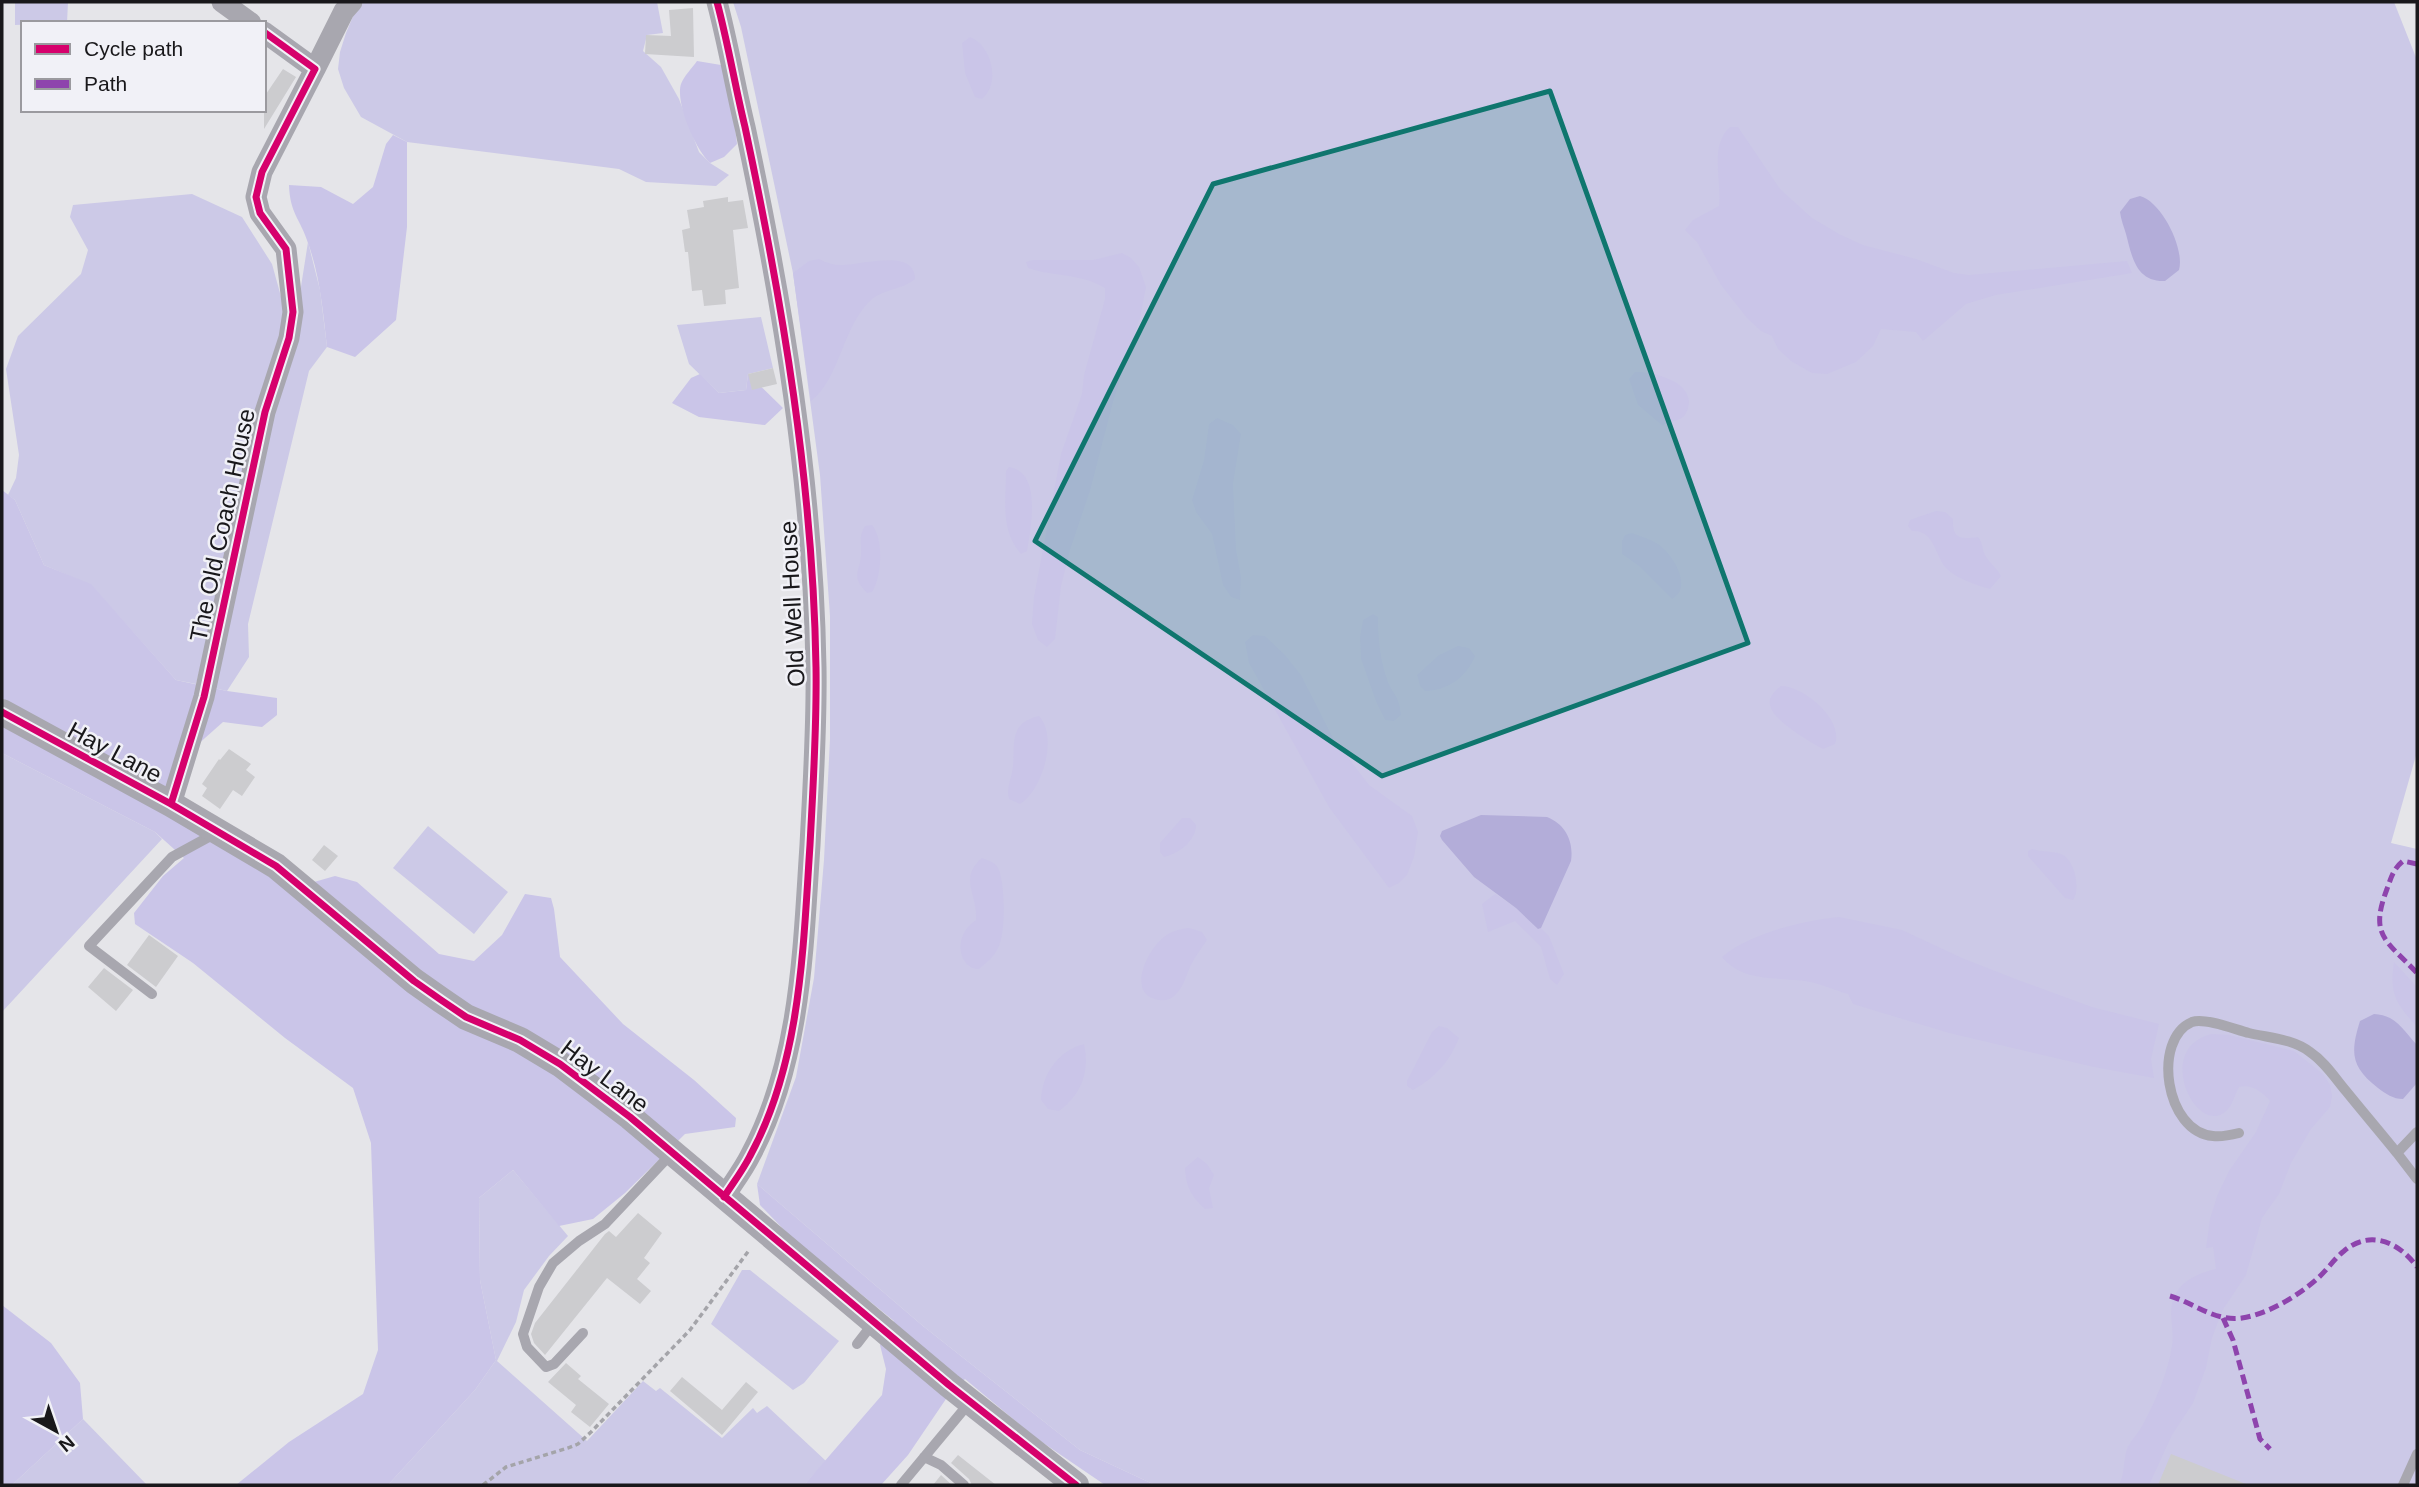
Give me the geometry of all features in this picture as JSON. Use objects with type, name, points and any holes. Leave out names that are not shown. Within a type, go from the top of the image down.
[{"type":"street","points":[[222,2],[248,21]]},
{"type":"street","points":[[266,33],[315,69],[344,11],[352,2]]},
{"type":"street","name":"Old Well House","points":[[717,2],[764,216],[791,369],[802,452],[816,665],[815,761],[804,945],[796,1005],[785,1060],[771,1108],[751,1155],[724,1197]]},
{"type":"street","name":"The Old Coach House","points":[[175,792],[204,697],[265,412],[289,338],[293,312],[286,249],[260,213],[256,197],[262,172],[315,69]]},
{"type":"street","name":"Hay Lane","points":[[2,712],[175,792],[219,832],[276,866],[414,981],[466,1017],[520,1040],[560,1064],[630,1117],[970,1402],[1076,1485]]},
{"type":"lane","points":[[152,993],[89,946],[172,857],[219,832]]},
{"type":"lane","points":[[2239,1133],[2211,1136],[2200,1133],[2190,1127],[2176,1111],[2172,1097],[2169,1058],[2173,1042],[2183,1029],[2193,1022],[2207,1022],[2292,1042],[2310,1052],[2331,1073],[2417,1179]]},
{"type":"lane","points":[[2397,1153],[2417,1132]]},
{"type":"lane","points":[[583,1333],[554,1364],[546,1367],[527,1347],[523,1334],[539,1287],[553,1263],[579,1241],[606,1224],[671,1153]]},
{"type":"lane","points":[[857,1344],[874,1322]]},
{"type":"lane","points":[[901,1485],[970,1402]]},
{"type":"lane","points":[[2403,1485],[2417,1454]]},
{"type":"lane","points":[[924,1457],[941,1465],[964,1485]]},
{"type":"path","points":[[483,1485],[506,1466],[568,1448],[591,1432],[690,1330],[762,1230]]},
{"type":"highlighted area","points":[[1550,91],[1748,643],[1382,776],[1035,541],[1213,184]]},
{"type":"shaded area","points":[[15,2],[68,2],[67,21],[21,21],[21,25],[15,25]]},
{"type":"shaded area","points":[[364,2],[657,2],[663,33],[647,35],[643,51],[661,67],[679,99],[699,152],[729,175],[716,186],[646,182],[619,169],[407,142],[361,117],[344,88],[338,69],[346,33],[356,9]]},
{"type":"shaded area","points":[[733,2],[2394,2],[2417,60],[2417,752],[2391,843],[2417,849],[2417,1485],[1155,1485],[1080,1450],[923,1326],[757,1184],[796,1077],[814,978],[830,739],[830,616],[820,475],[793,273],[741,27]]},
{"type":"shaded area","points":[[970,37],[984,48],[991,65],[991,84],[982,99],[975,97],[965,73],[962,43]]},
{"type":"shaded area","points":[[697,61],[721,65],[730,88],[737,144],[724,157],[710,163],[693,137],[681,103],[681,84]]},
{"type":"shaded area","points":[[1730,127],[1738,127],[1780,189],[1812,218],[1863,245],[1916,259],[1954,273],[1969,275],[2127,261],[2132,273],[1996,295],[1966,304],[1923,341],[1916,332],[1881,329],[1873,346],[1856,362],[1827,374],[1812,373],[1791,361],[1778,349],[1772,336],[1761,331],[1747,318],[1721,285],[1697,242],[1685,230],[1693,220],[1719,206],[1718,153]]},
{"type":"shaded area","points":[[393,135],[407,142],[407,227],[396,320],[355,357],[327,347],[315,268],[305,235],[293,210],[289,185],[321,187],[353,204],[373,187],[386,144]]},
{"type":"shaded area","points":[[192,194],[242,217],[272,264],[288,322],[196,684],[176,680],[91,585],[44,565],[15,500],[8,495],[16,478],[19,455],[6,369],[18,336],[81,274],[88,250],[70,217],[73,205]]},
{"type":"shaded area","points":[[2140,196],[2156,207],[2164,217],[2179,250],[2179,270],[2165,281],[2155,280],[2141,273],[2131,251],[2120,212],[2130,199]]},
{"type":"shaded area","points":[[308,242],[320,290],[327,347],[309,371],[248,624],[249,657],[227,691],[214,688],[276,405],[292,344]]},
{"type":"shaded area","points":[[1122,253],[1139,267],[1146,287],[1140,318],[1113,402],[1090,491],[1070,550],[1061,586],[1055,639],[1047,647],[1038,640],[1032,624],[1034,597],[1061,454],[1082,394],[1084,375],[1105,299],[1105,288],[1077,277],[1028,268],[1026,262],[1093,260]]},
{"type":"shaded area","points":[[819,259],[841,265],[885,260],[906,263],[913,269],[915,279],[876,296],[861,311],[829,380],[811,401],[793,273],[809,261]]},
{"type":"shaded area","points":[[761,317],[773,368],[748,374],[746,390],[719,393],[689,364],[677,325]]},
{"type":"shaded area","points":[[1635,372],[1664,377],[1682,387],[1689,403],[1684,416],[1663,426],[1638,405],[1629,379]]},
{"type":"shaded area","points":[[700,374],[719,393],[746,390],[748,374],[783,408],[765,425],[699,417],[672,403],[691,378]]},
{"type":"shaded area","points":[[1217,418],[1233,425],[1241,434],[1233,484],[1236,549],[1241,577],[1240,600],[1231,597],[1223,585],[1212,534],[1196,512],[1192,500],[1204,460],[1209,424]]},
{"type":"shaded area","points":[[1009,467],[1019,471],[1026,479],[1032,502],[1027,551],[1021,554],[1014,545],[1007,525],[1006,471]]},
{"type":"shaded area","points":[[2,490],[15,500],[44,565],[91,584],[176,680],[277,698],[277,715],[262,727],[223,722],[178,762],[175,813],[293,888],[335,876],[357,882],[439,954],[474,961],[502,935],[525,894],[551,898],[560,957],[623,1024],[694,1080],[736,1118],[735,1127],[685,1134],[625,1193],[593,1219],[559,1226],[513,1170],[479,1198],[480,1280],[496,1360],[475,1390],[388,1485],[236,1485],[289,1442],[363,1394],[378,1350],[371,1143],[353,1088],[285,1038],[193,963],[135,924],[134,913],[163,876],[184,858],[155,832],[2,753]]},
{"type":"shaded area","points":[[1936,511],[1945,512],[1953,519],[1954,531],[1959,537],[1980,539],[1985,555],[2001,576],[1990,589],[1948,570],[1930,539],[1920,532],[1912,531],[1908,526],[1910,520]]},
{"type":"shaded area","points":[[872,525],[880,548],[880,568],[872,592],[867,593],[857,574],[862,533],[865,526]]},
{"type":"shaded area","points":[[1632,533],[1664,548],[1679,570],[1681,587],[1672,599],[1639,566],[1622,554],[1622,541],[1625,535]]},
{"type":"shaded area","points":[[1373,614],[1378,617],[1380,648],[1389,685],[1400,708],[1401,715],[1394,721],[1385,720],[1361,659],[1360,637],[1363,620]]},
{"type":"shaded area","points":[[1253,635],[1265,636],[1301,675],[1333,738],[1369,785],[1412,816],[1418,832],[1414,857],[1407,875],[1399,883],[1389,888],[1329,807],[1249,663],[1245,642]]},
{"type":"shaded area","points":[[1458,646],[1469,648],[1475,656],[1467,670],[1448,685],[1425,691],[1420,686],[1417,675],[1439,655]]},
{"type":"shaded area","points":[[1781,686],[1800,692],[1820,706],[1834,725],[1835,744],[1823,749],[1778,718],[1770,705],[1770,699]]},
{"type":"shaded area","points":[[1039,716],[1045,725],[1047,736],[1045,762],[1035,787],[1020,804],[1009,799],[1008,795],[1014,741],[1023,723]]},
{"type":"shaded area","points":[[2,753],[155,832],[162,839],[2,1012]]},
{"type":"shaded area","points":[[1481,815],[1547,817],[1559,824],[1567,834],[1571,861],[1541,928],[1538,929],[1516,908],[1474,877],[1442,840],[1442,831]]},
{"type":"shaded area","points":[[1182,818],[1190,818],[1196,825],[1193,836],[1180,850],[1164,857],[1160,852],[1160,843]]},
{"type":"shaded area","points":[[428,826],[508,892],[474,934],[393,868]]},
{"type":"shaded area","points":[[2032,849],[2066,857],[2075,875],[2076,889],[2073,900],[2065,898],[2028,856],[2028,851]]},
{"type":"shaded area","points":[[982,858],[998,867],[1003,887],[1004,910],[1001,941],[992,957],[979,969],[973,968],[965,961],[961,945],[965,931],[976,920],[970,880],[975,865]]},
{"type":"shaded area","points":[[1495,894],[1549,936],[1564,974],[1557,985],[1550,979],[1541,947],[1515,921],[1488,932],[1482,904]]},
{"type":"shaded area","points":[[1839,917],[1902,930],[2018,980],[2092,1007],[2159,1024],[2151,1059],[2154,1078],[2094,1067],[1949,1033],[1853,1004],[1848,994],[1816,983],[1749,975],[1730,965],[1722,957],[1762,935]]},
{"type":"shaded area","points":[[1189,928],[1202,932],[1207,940],[1180,989],[1167,1000],[1149,996],[1143,990],[1141,982],[1142,972],[1151,952],[1167,935]]},
{"type":"shaded area","points":[[2394,962],[2417,987],[2417,1027],[2396,998],[2393,983]]},
{"type":"shaded area","points":[[2374,1014],[2394,1020],[2417,1045],[2417,1083],[2403,1099],[2393,1097],[2378,1088],[2362,1073],[2355,1059],[2355,1042],[2360,1021]]},
{"type":"shaded area","points":[[1439,1026],[1447,1028],[1459,1038],[1441,1068],[1413,1090],[1407,1086],[1407,1081],[1432,1032]]},
{"type":"shaded area","points":[[2212,1034],[2229,1035],[2294,1051],[2323,1074],[2330,1085],[2330,1107],[2311,1129],[2291,1163],[2279,1194],[2262,1218],[2246,1275],[2222,1311],[2193,1403],[2172,1435],[2149,1485],[2119,1485],[2127,1449],[2152,1407],[2167,1366],[2173,1339],[2173,1299],[2179,1288],[2188,1280],[2216,1269],[2213,1247],[2206,1248],[2217,1196],[2229,1171],[2256,1132],[2270,1101],[2256,1089],[2244,1086],[2239,1087],[2230,1106],[2222,1114],[2211,1116],[2200,1110],[2191,1099],[2182,1069],[2185,1054],[2195,1042]]},
{"type":"shaded area","points":[[1084,1044],[1085,1073],[1079,1089],[1059,1111],[1048,1109],[1041,1100],[1048,1073],[1066,1052]]},
{"type":"shaded area","points":[[1198,1157],[1214,1175],[1209,1188],[1213,1208],[1205,1209],[1188,1186],[1185,1168]]},
{"type":"shaded area","points":[[513,1170],[568,1236],[524,1290],[516,1322],[497,1361],[587,1441],[643,1381],[656,1391],[660,1388],[722,1438],[753,1408],[757,1413],[767,1406],[826,1461],[804,1485],[388,1485],[475,1390],[496,1360],[480,1280],[479,1198]]},
{"type":"shaded area","points":[[757,1184],[923,1326],[1080,1450],[1155,1485],[1105,1485],[1036,1438],[965,1379],[948,1396],[908,1455],[881,1485],[804,1485],[882,1395],[886,1369],[880,1345],[894,1321],[791,1237],[760,1205]]},
{"type":"shaded area","points":[[742,1270],[750,1270],[839,1341],[804,1383],[793,1390],[711,1324]]},
{"type":"shaded area","points":[[2,1305],[51,1343],[80,1383],[83,1419],[12,1485],[2,1485]]},
{"type":"shaded area","points":[[83,1419],[147,1485],[12,1485]]},
{"type":"building","points":[[693,8],[694,57],[645,54],[646,35],[671,36],[669,10]]},
{"type":"building","points":[[283,69],[296,77],[264,129],[266,112],[266,94]]},
{"type":"building","points":[[728,197],[728,202],[743,200],[748,228],[733,230],[739,288],[725,290],[726,304],[704,306],[702,290],[692,291],[688,252],[685,252],[682,230],[690,228],[687,210],[704,207],[703,201]]},
{"type":"building","points":[[773,368],[777,384],[752,390],[748,374]]},
{"type":"building","points":[[229,749],[251,764],[246,770],[255,777],[242,796],[233,790],[220,809],[202,796],[207,788],[202,784]]},
{"type":"building","points":[[324,845],[338,856],[325,871],[312,860]]},
{"type":"building","points":[[149,935],[178,956],[156,987],[127,965]]},
{"type":"building","points":[[104,968],[133,990],[116,1011],[88,987]]},
{"type":"building","points":[[638,1213],[662,1233],[644,1258],[650,1263],[637,1279],[651,1291],[640,1304],[607,1278],[545,1355],[534,1343],[531,1334],[535,1323],[605,1234],[609,1231],[616,1237]]},
{"type":"building","points":[[566,1363],[581,1376],[578,1379],[609,1404],[590,1427],[571,1412],[576,1405],[548,1382]]},
{"type":"building","points":[[682,1377],[722,1410],[746,1382],[758,1392],[722,1435],[670,1391]]},
{"type":"building","points":[[2171,1454],[2246,1484],[2246,1485],[2158,1485]]},
{"type":"building","points":[[958,1455],[996,1485],[972,1485],[951,1463]]},
{"type":"building","points":[[941,1475],[952,1485],[933,1485]]},
{"type":"marked path","points":[[2417,864],[2403,861],[2397,867],[2387,889],[2380,917],[2380,928],[2389,944],[2417,973]]},
{"type":"marked path","points":[[2170,1296],[2223,1317],[2252,1316],[2301,1291],[2344,1251],[2364,1241],[2383,1241],[2393,1245],[2417,1267]]},
{"type":"marked path","points":[[2223,1318],[2233,1340],[2260,1439],[2270,1449]]},
{"type":"cycle path","points":[[717,2],[759,194],[794,396],[809,531],[816,689],[805,924],[790,1044],[767,1120],[747,1161],[724,1197]]},
{"type":"cycle path","points":[[171,804],[204,697],[265,412],[289,338],[293,312],[286,249],[260,213],[256,197],[262,172],[315,69],[266,33]]},
{"type":"cycle path","points":[[2,712],[171,804],[276,866],[414,981],[441,1000],[466,1017],[520,1040],[560,1064],[630,1117],[949,1385],[1076,1485]]}]
